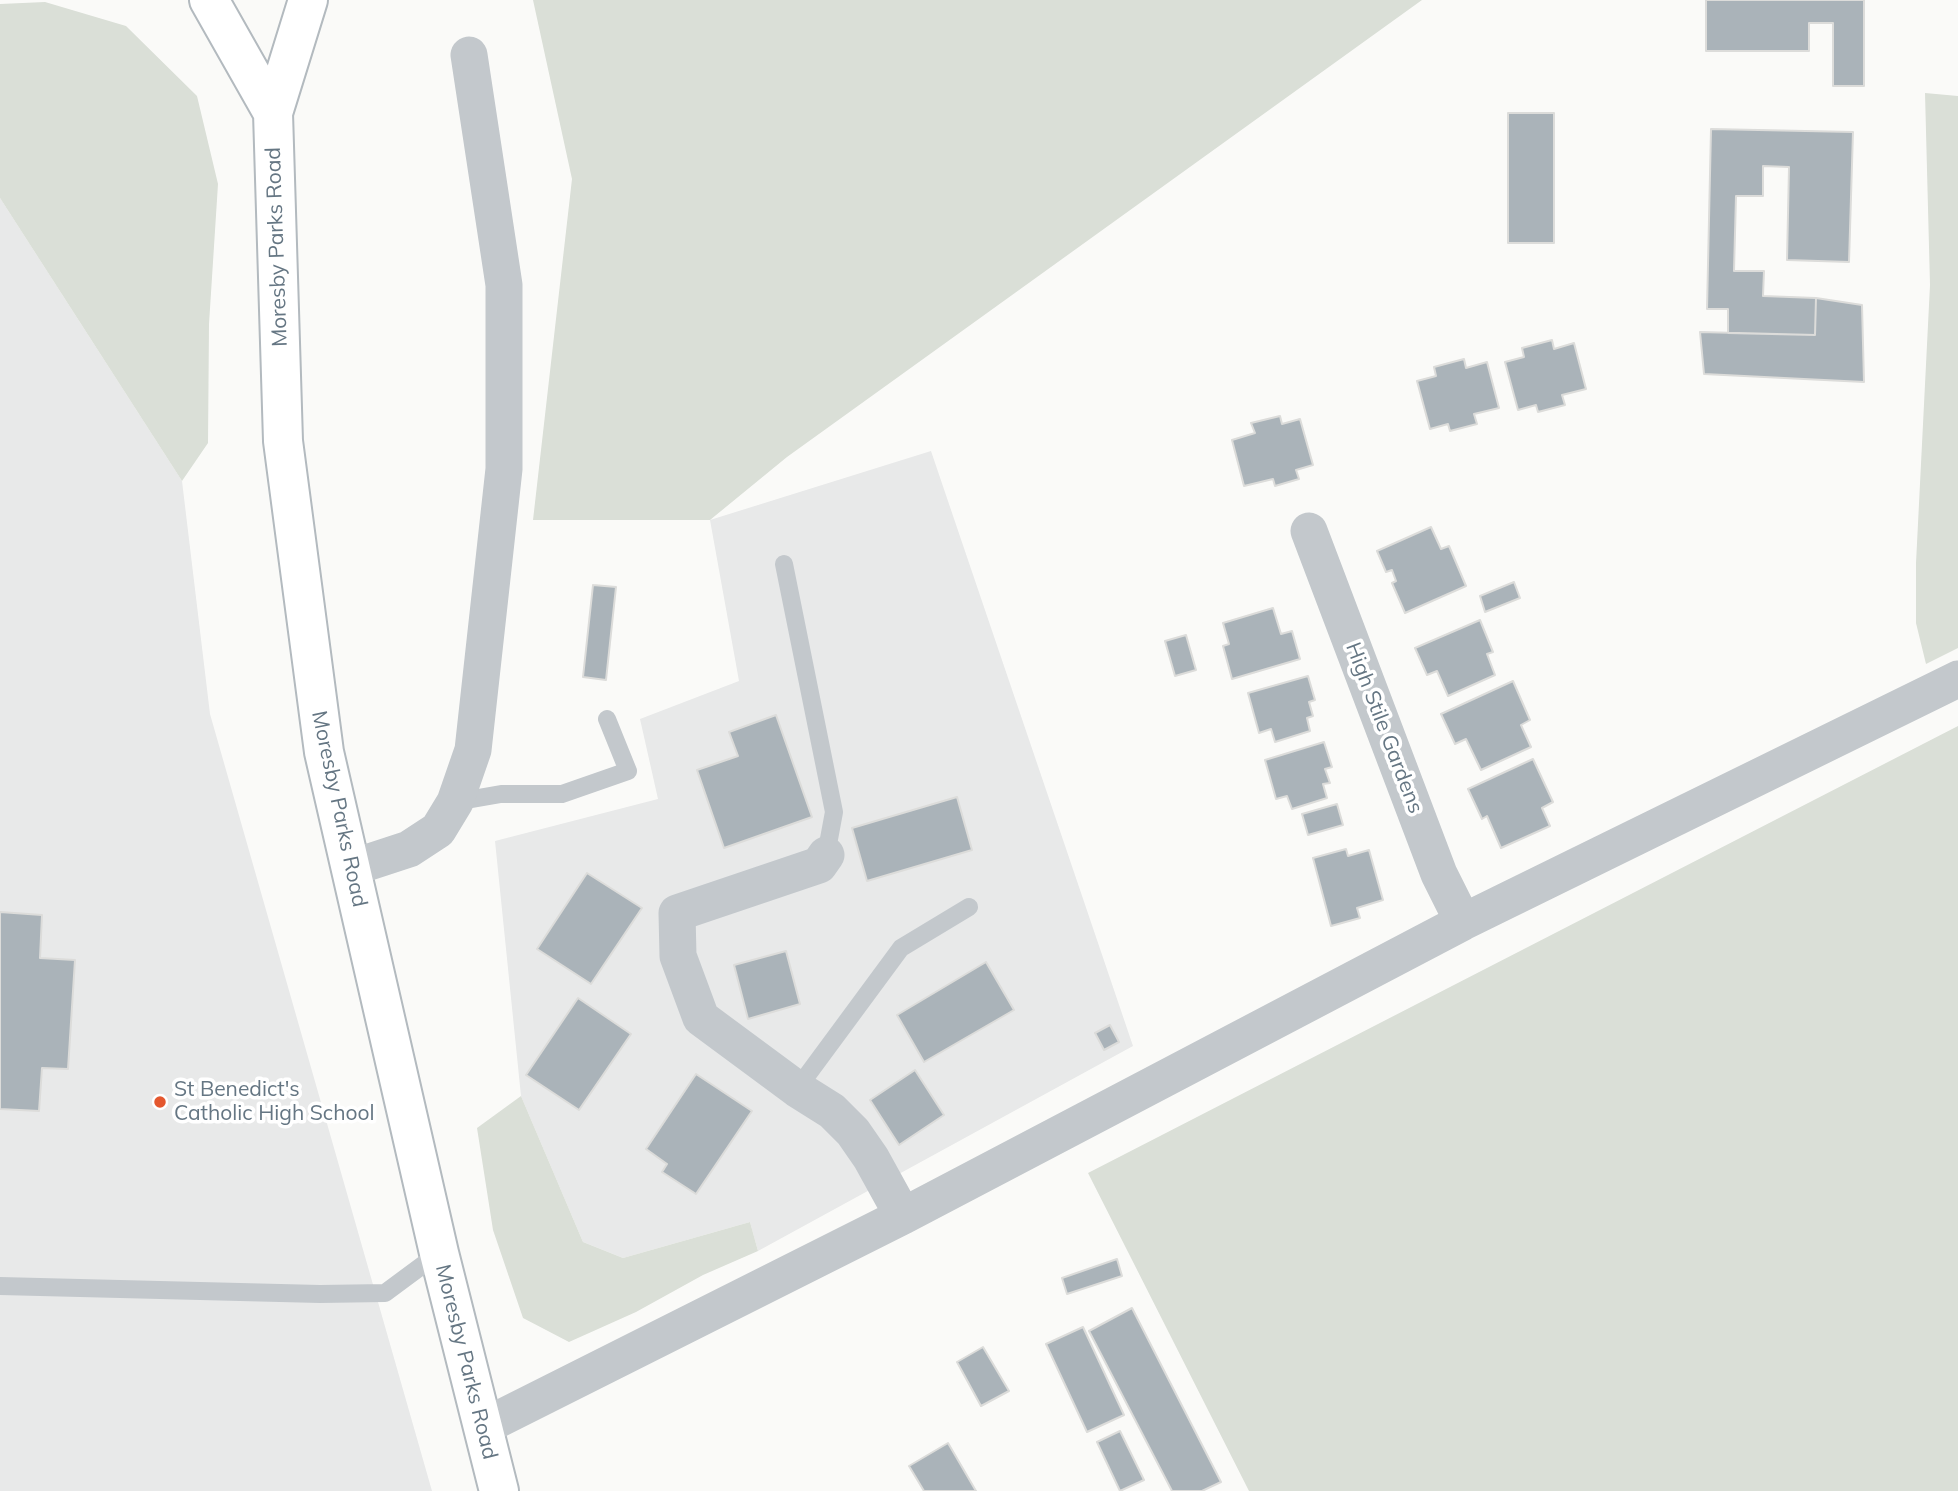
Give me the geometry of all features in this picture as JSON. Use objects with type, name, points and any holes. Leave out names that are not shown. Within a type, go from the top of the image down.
[{"type":"street","name":"Moresby Parks Road","points":[[209,0],[273,113]]},
{"type":"street","name":"Moresby Parks Road","points":[[308,0],[273,113],[283,441],[324,752],[439,1253],[499,1491]]},
{"type":"street","points":[[351,868],[409,849],[438,830],[456,802],[473,750],[504,469],[504,285],[469,55]]},
{"type":"street","name":"High Stile Gardens","points":[[1309,531],[1439,874],[1463,922]]},
{"type":"street","points":[[482,1427],[903,1216],[1463,922],[1958,679]]},
{"type":"street","points":[[826,855],[819,865],[677,913],[678,956],[701,1018],[797,1089],[832,1111],[853,1132],[871,1158],[903,1216]]},
{"type":"lane","points":[[784,564],[834,811],[826,855]]},
{"type":"lane","points":[[456,802],[501,794],[562,794],[628,771],[607,719]]},
{"type":"lane","points":[[797,1089],[901,948],[969,907]]},
{"type":"lane","points":[[0,1286],[320,1294],[385,1293],[439,1253]]},
{"type":"shaded area","points":[[533,0],[1422,0],[787,457],[710,520],[533,520],[572,179]]},
{"type":"shaded area","points":[[45,2],[126,26],[197,96],[218,184],[209,324],[208,443],[182,481],[0,198],[0,4]]},
{"type":"shaded area","points":[[1925,93],[1958,96],[1958,648],[1926,664],[1916,623],[1916,563],[1930,285]]},
{"type":"shaded area","name":"St Benedict's Catholic High School","points":[[0,198],[182,481],[210,714],[432,1491],[0,1491]]},
{"type":"shaded area","points":[[931,451],[1133,1046],[758,1251],[750,1222],[623,1258],[583,1242],[521,1096],[495,841],[658,799],[640,719],[739,681],[710,520]]},
{"type":"shaded area","points":[[1958,726],[1958,1491],[1249,1491],[1088,1173]]},
{"type":"shaded area","points":[[521,1096],[583,1242],[623,1258],[750,1222],[758,1251],[703,1275],[636,1312],[569,1342],[523,1318],[493,1230],[477,1128]]},
{"type":"building","points":[[1706,0],[1864,0],[1864,86],[1833,86],[1833,23],[1809,23],[1809,51],[1706,51]]},
{"type":"building","points":[[1508,113],[1554,113],[1554,243],[1508,243]]},
{"type":"building","points":[[1711,129],[1853,132],[1849,262],[1787,260],[1789,167],[1763,166],[1763,196],[1736,196],[1734,271],[1764,271],[1763,296],[1816,298],[1815,335],[1728,333],[1728,309],[1707,309]]},
{"type":"building","points":[[1816,298],[1862,305],[1864,382],[1704,374],[1700,332],[1815,335]]},
{"type":"building","points":[[1552,340],[1554,349],[1574,343],[1586,389],[1562,395],[1565,405],[1538,412],[1536,405],[1518,410],[1505,362],[1524,357],[1522,348]]},
{"type":"building","points":[[1464,359],[1466,368],[1487,362],[1499,408],[1474,414],[1477,424],[1450,431],[1448,424],[1430,429],[1417,381],[1436,376],[1434,367]]},
{"type":"building","points":[[1280,416],[1282,424],[1300,419],[1313,465],[1296,470],[1299,479],[1275,486],[1273,479],[1244,486],[1232,440],[1255,433],[1251,423]]},
{"type":"building","points":[[1431,527],[1441,549],[1449,546],[1466,586],[1405,613],[1392,583],[1396,581],[1392,570],[1386,572],[1377,551]]},
{"type":"building","points":[[1514,582],[1520,598],[1485,612],[1480,596]]},
{"type":"building","points":[[593,585],[616,587],[606,680],[583,677]]},
{"type":"building","points":[[1273,608],[1281,634],[1292,631],[1300,659],[1232,679],[1223,646],[1229,644],[1223,623]]},
{"type":"building","points":[[1480,620],[1493,652],[1487,654],[1495,675],[1448,696],[1437,671],[1427,675],[1415,648]]},
{"type":"building","points":[[1186,635],[1196,670],[1175,676],[1165,641]]},
{"type":"building","points":[[1308,676],[1315,700],[1309,702],[1313,716],[1307,718],[1310,731],[1275,742],[1271,729],[1259,733],[1248,693]]},
{"type":"building","points":[[1513,681],[1530,720],[1521,725],[1531,747],[1481,770],[1466,739],[1455,744],[1441,714]]},
{"type":"building","points":[[776,715],[812,817],[724,848],[697,770],[738,756],[729,732]]},
{"type":"building","points":[[1324,742],[1332,767],[1325,769],[1330,783],[1323,784],[1327,798],[1292,809],[1287,796],[1276,799],[1265,760]]},
{"type":"building","points":[[1533,759],[1553,802],[1542,808],[1550,826],[1501,848],[1487,816],[1482,819],[1468,789]]},
{"type":"building","points":[[957,797],[972,850],[867,881],[852,828]]},
{"type":"building","points":[[1337,804],[1343,825],[1308,835],[1302,814]]},
{"type":"building","points":[[1346,849],[1348,856],[1369,850],[1383,900],[1357,908],[1360,918],[1331,926],[1313,858]]},
{"type":"building","points":[[587,873],[642,908],[591,984],[537,949]]},
{"type":"building","points":[[0,912],[42,915],[40,958],[75,960],[68,1069],[42,1068],[39,1111],[0,1109]]},
{"type":"building","points":[[786,951],[800,1004],[748,1019],[734,965]]},
{"type":"building","points":[[986,962],[1014,1010],[924,1062],[897,1015]]},
{"type":"building","points":[[578,998],[631,1034],[579,1110],[526,1075]]},
{"type":"building","points":[[1110,1025],[1119,1042],[1104,1050],[1095,1033]]},
{"type":"building","points":[[915,1070],[944,1115],[899,1145],[870,1100]]},
{"type":"building","points":[[696,1074],[752,1111],[696,1194],[662,1172],[667,1164],[646,1149]]},
{"type":"building","points":[[1117,1259],[1122,1276],[1067,1294],[1062,1278]]},
{"type":"building","points":[[1132,1308],[1221,1482],[1202,1491],[1172,1491],[1089,1331]]},
{"type":"building","points":[[1083,1327],[1124,1415],[1087,1432],[1046,1344]]},
{"type":"building","points":[[983,1347],[1009,1391],[981,1406],[957,1362]]},
{"type":"building","points":[[1120,1431],[1144,1480],[1120,1491],[1097,1442]]},
{"type":"building","points":[[948,1443],[976,1491],[924,1491],[909,1466]]},
{"type":"place","name":"St Benedict's Catholic High School","points":[[160,1102]]}]
